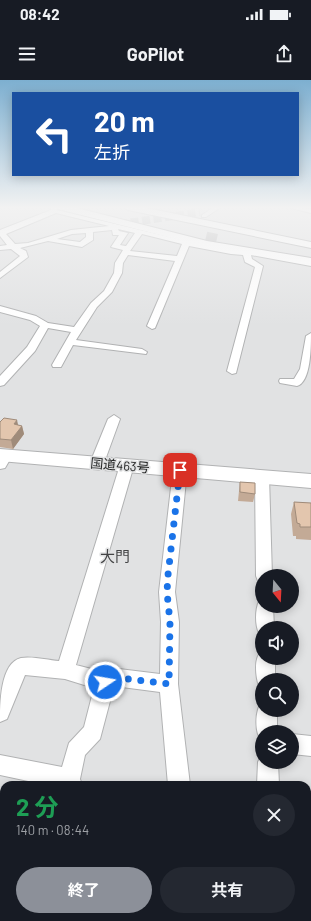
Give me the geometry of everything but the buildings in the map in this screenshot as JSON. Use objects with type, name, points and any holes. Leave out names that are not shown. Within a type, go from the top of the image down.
[{"type":"highway","points":[[218,246],[311,262]]},
{"type":"highway","points":[[251,246],[311,258]]},
{"type":"highway","points":[[288,246],[311,251]]},
{"type":"highway","name":"国道463号","points":[[2,458],[127,465],[311,481]]},
{"type":"street","points":[[116,246],[115,248],[127,251],[180,259]]},
{"type":"street","points":[[57,365],[77,330],[94,305],[108,292],[116,277],[119,263],[130,246]]},
{"type":"street","points":[[152,326],[185,246]]},
{"type":"street","points":[[207,246],[251,253],[248,260],[259,266],[232,371]]},
{"type":"street","points":[[0,276],[24,257],[23,253],[13,247]]},
{"type":"street","points":[[0,248],[22,247]]},
{"type":"street","points":[[2,312],[33,318],[44,325],[77,330]]},
{"type":"street","points":[[0,383],[31,349],[44,325]]},
{"type":"street","points":[[284,381],[298,383],[305,369],[311,336]]},
{"type":"street","points":[[70,342],[142,352]]},
{"type":"street","points":[[97,463],[114,419]]},
{"type":"street","points":[[65,670],[127,465]]},
{"type":"street","points":[[179,781],[169,684],[170,622],[168,580],[180,470]]},
{"type":"street","points":[[262,476],[264,569]]},
{"type":"street","points":[[0,712],[16,671],[22,666],[65,670],[105,682]]},
{"type":"street","points":[[70,781],[76,750],[93,732],[105,682],[111,677],[169,684]]},
{"type":"street","points":[[299,745],[311,746]]},
{"type":"street","points":[[0,765],[66,781]]},
{"type":"street","points":[[268,769],[268,781]]},
{"type":"district","name":"大門","points":[[115,557]]},
{"type":"route","points":[[105,682],[111,677],[169,684],[170,622],[167,592],[180,470]]}]
